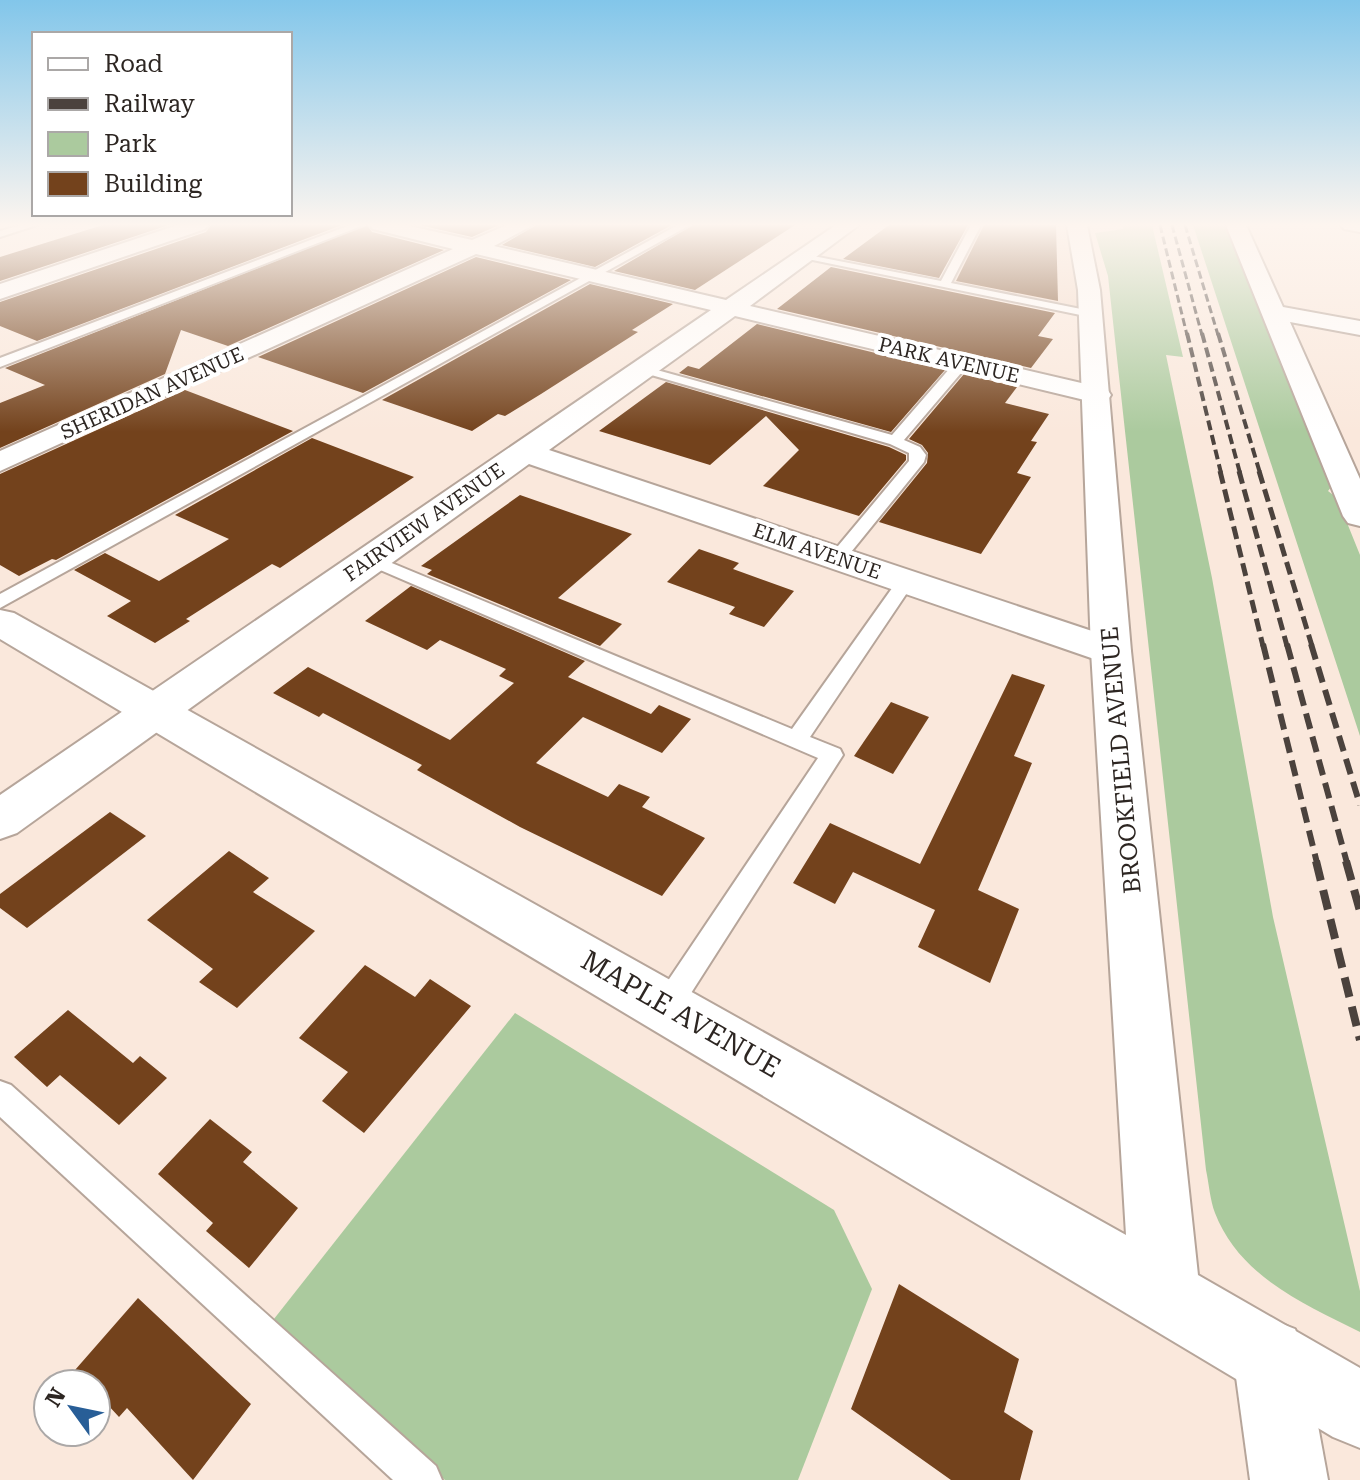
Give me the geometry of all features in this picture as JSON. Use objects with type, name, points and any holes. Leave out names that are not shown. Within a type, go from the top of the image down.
[{"type":"street","name":"SHERIDAN AVENUE","points":[[0,462],[371,294]]},
{"type":"street","name":"PARK AVENUE","points":[[672,294],[1097,395]]},
{"type":"street","name":"FAIRVIEW AVENUE","points":[[0,820],[749,294]]},
{"type":"street","name":"BROOKFIELD AVENUE","points":[[1089,294],[1111,651],[1165,1295]]},
{"type":"street","points":[[1265,294],[1360,516]]},
{"type":"street","points":[[1272,312],[1360,328]]},
{"type":"street","name":"ELM AVENUE","points":[[523,452],[1111,651]]},
{"type":"street","name":"MAPLE AVENUE","points":[[0,622],[1360,1410]]},
{"type":"street","points":[[1269,1355],[1289,1480]]},
{"type":"lane","points":[[0,363],[179,294]]},
{"type":"lane","points":[[0,602],[558,294]]},
{"type":"lane","points":[[989,294],[1091,315]]},
{"type":"lane","points":[[895,441],[962,363]]},
{"type":"lane","points":[[641,370],[895,441],[915,450],[918,455],[916,462],[837,558]]},
{"type":"lane","points":[[370,559],[832,755],[667,1006]]},
{"type":"lane","points":[[796,740],[906,581]]},
{"type":"lane","points":[[0,1096],[422,1480]]},
{"type":"shaded area","points":[[976,294],[1084,294],[1085,316]]},
{"type":"green space","points":[[1110,294],[1168,294],[1183,357],[1166,355],[1212,578],[1273,917],[1360,1291],[1360,1332],[1276,1286],[1240,1255],[1215,1213],[1206,1170]]},
{"type":"green space","points":[[1216,294],[1254,294],[1332,486],[1328,491],[1337,498],[1360,555],[1360,736]]},
{"type":"green space","points":[[515,1013],[834,1210],[872,1289],[798,1480],[445,1480],[270,1324]]},
{"type":"building","points":[[23,294],[160,294],[37,341],[0,326],[0,302]]},
{"type":"building","points":[[192,294],[345,294],[228,346],[181,330],[165,374],[0,448],[0,403],[45,385],[5,368]]},
{"type":"building","points":[[395,294],[545,294],[363,393],[258,357]]},
{"type":"building","points":[[572,294],[632,294],[673,304],[632,330],[638,332],[541,394],[505,416],[498,414],[472,431],[382,400]]},
{"type":"building","points":[[796,294],[963,294],[1055,313],[1038,336],[1053,339],[1031,368],[777,309]]},
{"type":"building","points":[[1023,294],[1058,294],[1058,301]]},
{"type":"building","points":[[757,324],[945,370],[891,432],[679,373],[688,366],[699,369]]},
{"type":"building","points":[[964,374],[1017,387],[1005,403],[1049,414],[1031,441],[1037,442],[1017,473],[1031,477],[981,554],[879,522],[927,463],[928,453],[922,445],[909,439]]},
{"type":"building","points":[[666,382],[889,447],[906,455],[906,460],[859,516],[763,486],[799,450],[766,416],[710,465],[599,431]]},
{"type":"building","points":[[185,390],[293,431],[56,560],[52,559],[19,576],[0,565],[0,474]]},
{"type":"building","points":[[312,438],[414,477],[280,568],[272,564],[186,619],[190,621],[155,643],[107,616],[131,601],[74,570],[105,553],[159,581],[229,539],[175,515]]},
{"type":"building","points":[[520,495],[632,534],[558,598],[622,624],[600,646],[427,574],[432,570],[421,566]]},
{"type":"building","points":[[699,549],[739,563],[733,569],[794,591],[764,627],[729,614],[735,607],[667,582]]},
{"type":"building","points":[[411,586],[585,661],[568,677],[651,714],[659,705],[691,719],[662,753],[583,717],[536,763],[608,797],[619,784],[650,797],[642,807],[705,838],[662,896],[520,827],[417,770],[422,765],[323,713],[319,717],[273,693],[308,667],[450,740],[514,683],[499,676],[506,669],[440,640],[427,650],[365,621]]},
{"type":"building","points":[[1012,674],[1045,685],[1014,756],[1032,763],[978,890],[1019,909],[990,983],[918,947],[935,910],[853,872],[835,904],[793,883],[830,823],[920,864]]},
{"type":"building","points":[[891,702],[929,717],[893,774],[854,756]]},
{"type":"building","points":[[110,812],[146,836],[27,928],[0,908],[0,894]]},
{"type":"building","points":[[229,851],[269,878],[253,892],[315,931],[237,1008],[199,982],[213,969],[147,920]]},
{"type":"building","points":[[365,965],[415,997],[430,979],[471,1006],[364,1133],[322,1101],[348,1072],[299,1038]]},
{"type":"building","points":[[68,1010],[133,1063],[140,1056],[167,1078],[119,1125],[60,1075],[47,1087],[14,1057]]},
{"type":"building","points":[[210,1119],[252,1152],[243,1162],[298,1208],[249,1268],[206,1231],[213,1223],[158,1174]]},
{"type":"building","points":[[899,1284],[1019,1359],[1004,1412],[1033,1431],[1020,1480],[951,1480],[851,1409]]},
{"type":"building","points":[[138,1298],[251,1404],[193,1480],[127,1408],[119,1417],[112,1409],[112,1368],[77,1368]]},
{"type":"railway","points":[[1177,294],[1187,335]]},
{"type":"railway","points":[[1191,294],[1202,335]]},
{"type":"railway","points":[[1206,294],[1218,335]]},
{"type":"railway","points":[[1187,333],[1221,473]]},
{"type":"railway","points":[[1202,333],[1240,473]]},
{"type":"railway","points":[[1218,333],[1260,473]]},
{"type":"railway","points":[[1220,471],[1263,646]]},
{"type":"railway","points":[[1239,471],[1287,646]]},
{"type":"railway","points":[[1259,471],[1312,646]]},
{"type":"railway","points":[[1263,644],[1317,863]]},
{"type":"railway","points":[[1287,644],[1347,863]]},
{"type":"railway","points":[[1311,644],[1360,805]]},
{"type":"railway","points":[[1316,861],[1360,1040]]},
{"type":"railway","points":[[1346,861],[1360,911]]}]
